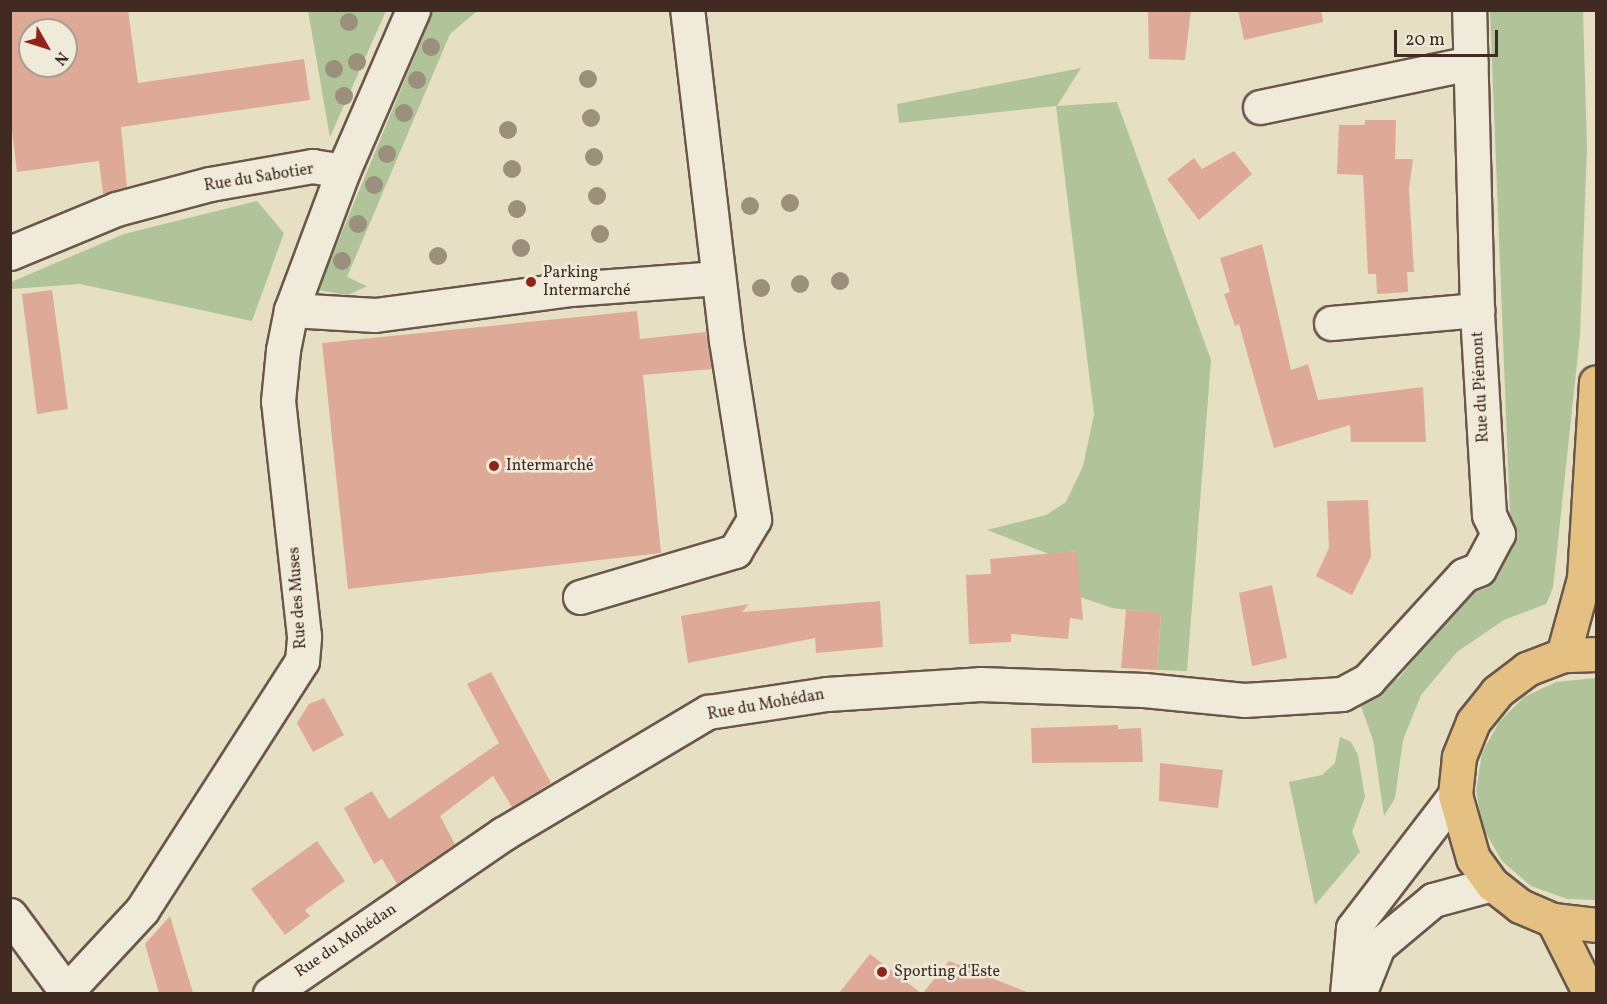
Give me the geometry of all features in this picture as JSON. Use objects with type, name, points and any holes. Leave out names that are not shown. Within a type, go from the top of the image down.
[{"type":"main road","points":[[1563,656],[1584,578],[1596,382]]},
{"type":"main road","points":[[1596,654],[1563,656],[1520,675],[1497,692],[1473,722],[1459,758],[1455,795],[1473,858],[1492,884],[1520,906],[1553,920],[1596,925]]},
{"type":"main road","points":[[1553,920],[1590,993]]},
{"type":"street","points":[[343,171],[413,10]]},
{"type":"street","name":"Rue du Piémont","points":[[1342,694],[1394,656],[1464,575],[1479,569],[1498,534],[1489,515],[1477,310],[1469,10]]},
{"type":"street","points":[[580,597],[735,551],[754,519],[718,278],[694,14]]},
{"type":"street","points":[[1260,107],[1470,63]]},
{"type":"street","name":"Rue du Sabotier","points":[[11,252],[116,209],[210,184],[312,166],[343,171]]},
{"type":"street","name":"Rue des Muses","points":[[66,993],[142,910],[302,661],[304,636],[279,401],[291,310],[343,171]]},
{"type":"street","points":[[291,310],[375,315],[571,289],[718,278]]},
{"type":"street","points":[[1331,323],[1477,310]]},
{"type":"street","name":"Rue du Mohédan","points":[[270,993],[503,834],[708,712],[827,694],[980,684],[1144,690],[1244,700],[1342,694]]},
{"type":"street","points":[[1347,993],[1353,928],[1455,795]]},
{"type":"street","points":[[1359,993],[1378,946],[1433,900],[1492,884]]},
{"type":"street","points":[[10,915],[66,993]]},
{"type":"green space","points":[[308,11],[386,11],[330,137]]},
{"type":"green space","points":[[477,11],[450,34],[347,277],[367,286],[348,295],[318,290],[433,12]]},
{"type":"green space","points":[[1490,11],[1583,11],[1587,146],[1580,335],[1553,588],[1546,604],[1504,620],[1457,652],[1421,695],[1403,740],[1395,798],[1384,816],[1373,740],[1359,701],[1399,678],[1505,546],[1510,517]]},
{"type":"green space","points":[[1081,68],[1057,106],[1117,102],[1211,360],[1187,671],[1157,670],[1161,614],[1112,608],[1077,596],[1077,551],[1049,554],[987,530],[1046,515],[1066,502],[1083,466],[1094,414],[1056,106],[899,123],[897,104]]},
{"type":"green space","points":[[257,201],[284,233],[252,321],[80,284],[11,289],[11,282],[124,234]]},
{"type":"green space","points":[[1596,678],[1596,900],[1567,899],[1531,886],[1502,861],[1483,828],[1476,791],[1482,753],[1499,722],[1524,697],[1556,682]]},
{"type":"green space","points":[[1340,737],[1351,742],[1358,755],[1365,797],[1352,832],[1360,852],[1315,905],[1289,782],[1322,775],[1335,763]]},
{"type":"building","points":[[10,10],[128,10],[138,83],[304,59],[310,100],[121,127],[127,187],[103,194],[99,161],[17,172],[10,115]]},
{"type":"building","points":[[1148,10],[1191,10],[1185,60],[1149,59]]},
{"type":"building","points":[[1238,10],[1321,10],[1323,22],[1244,40]]},
{"type":"building","points":[[1365,120],[1396,120],[1395,159],[1413,159],[1409,189],[1414,272],[1407,272],[1408,292],[1377,294],[1376,274],[1368,274],[1363,175],[1337,174],[1339,125],[1365,125]]},
{"type":"building","points":[[1234,151],[1252,174],[1199,220],[1167,179],[1194,158],[1202,169]]},
{"type":"building","points":[[1262,244],[1291,370],[1308,364],[1318,400],[1423,387],[1426,442],[1351,442],[1350,425],[1274,448],[1239,324],[1235,326],[1224,294],[1230,292],[1220,258]]},
{"type":"building","points":[[52,290],[68,409],[37,414],[22,294]]},
{"type":"building","name":"Intermarché","points":[[637,311],[640,339],[706,332],[712,369],[643,375],[661,553],[348,589],[322,343]]},
{"type":"building","points":[[1368,500],[1371,557],[1352,595],[1316,576],[1329,548],[1327,501]]},
{"type":"building","points":[[1077,551],[1083,620],[1070,618],[1068,639],[1011,634],[1011,642],[969,644],[966,575],[991,574],[990,559]]},
{"type":"building","points":[[1272,585],[1287,658],[1252,666],[1239,593]]},
{"type":"building","points":[[880,601],[883,647],[816,653],[815,638],[688,663],[681,616],[749,604],[742,612]]},
{"type":"building","points":[[1126,610],[1161,613],[1157,670],[1121,668]]},
{"type":"building","points":[[491,672],[551,783],[512,807],[493,776],[440,816],[455,844],[397,884],[382,859],[374,864],[344,808],[372,791],[389,819],[499,743],[467,684]]},
{"type":"building","points":[[324,698],[344,735],[313,752],[297,723],[309,704]]},
{"type":"building","points":[[1118,725],[1118,729],[1141,728],[1143,762],[1032,763],[1031,728]]},
{"type":"building","points":[[1160,763],[1223,770],[1218,808],[1159,801]]},
{"type":"building","points":[[317,841],[345,881],[305,910],[310,916],[285,935],[251,889]]},
{"type":"building","points":[[170,916],[193,993],[159,993],[145,944]]},
{"type":"building","points":[[870,954],[921,993],[839,993]]},
{"type":"building","points":[[949,961],[1027,992],[923,993]]},
{"type":"place","name":"Parking Intermarché","points":[[531,282]]},
{"type":"place","name":"Intermarché","points":[[494,466]]},
{"type":"place","name":"Sporting d'Este","points":[[882,972]]}]
